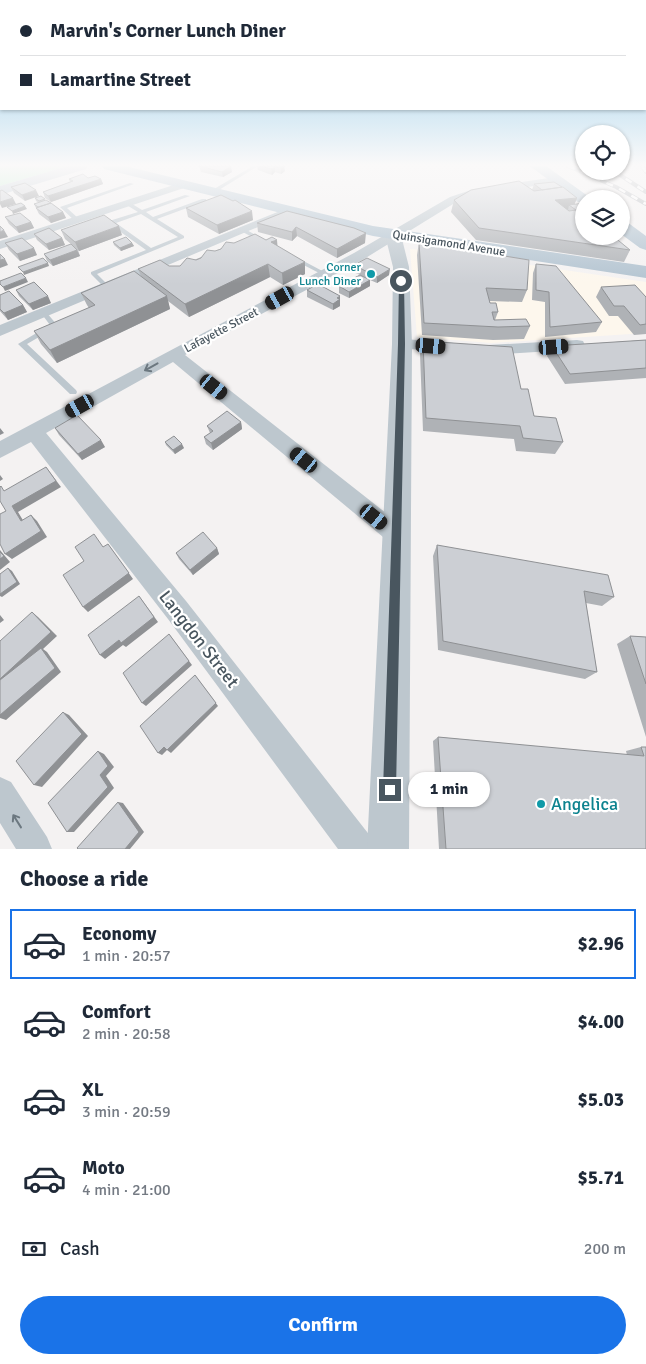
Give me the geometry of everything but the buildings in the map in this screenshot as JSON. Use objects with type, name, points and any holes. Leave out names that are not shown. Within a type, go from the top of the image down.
[{"type":"main road","name":"Quinsigamond Avenue","points":[[263,206],[394,235],[646,272]]},
{"type":"main road","points":[[630,232],[646,244]]},
{"type":"street","points":[[0,245],[119,206]]},
{"type":"street","name":"Lafayette Street","points":[[0,450],[174,354],[325,274],[442,206]]},
{"type":"street","points":[[0,331],[288,210]]},
{"type":"street","points":[[388,849],[402,344],[401,267],[394,235]]},
{"type":"street","points":[[402,344],[499,350],[597,344]]},
{"type":"street","points":[[174,354],[397,535]]},
{"type":"street","name":"Langdon Street","points":[[34,432],[177,610],[359,849]]},
{"type":"street","points":[[0,793],[35,849]]},
{"type":"lane","points":[[67,206],[63,207],[77,220]]},
{"type":"lane","points":[[107,287],[93,273],[182,237],[131,206]]},
{"type":"lane","points":[[112,223],[154,206]]},
{"type":"lane","points":[[153,219],[185,206]]},
{"type":"lane","points":[[106,218],[150,250]]},
{"type":"lane","points":[[243,230],[267,242]]},
{"type":"lane","points":[[284,252],[325,274]]},
{"type":"lane","points":[[44,313],[54,326],[22,344],[73,392]]},
{"type":"shaded area","points":[[410,249],[428,250],[646,282],[646,333],[491,343],[417,337]]},
{"type":"place","name":"Corner Lunch Diner","points":[[371,274]]},
{"type":"place","name":"Angelica","points":[[541,804]]},
{"type":"route","points":[[390,790],[402,344],[401,281]]}]
